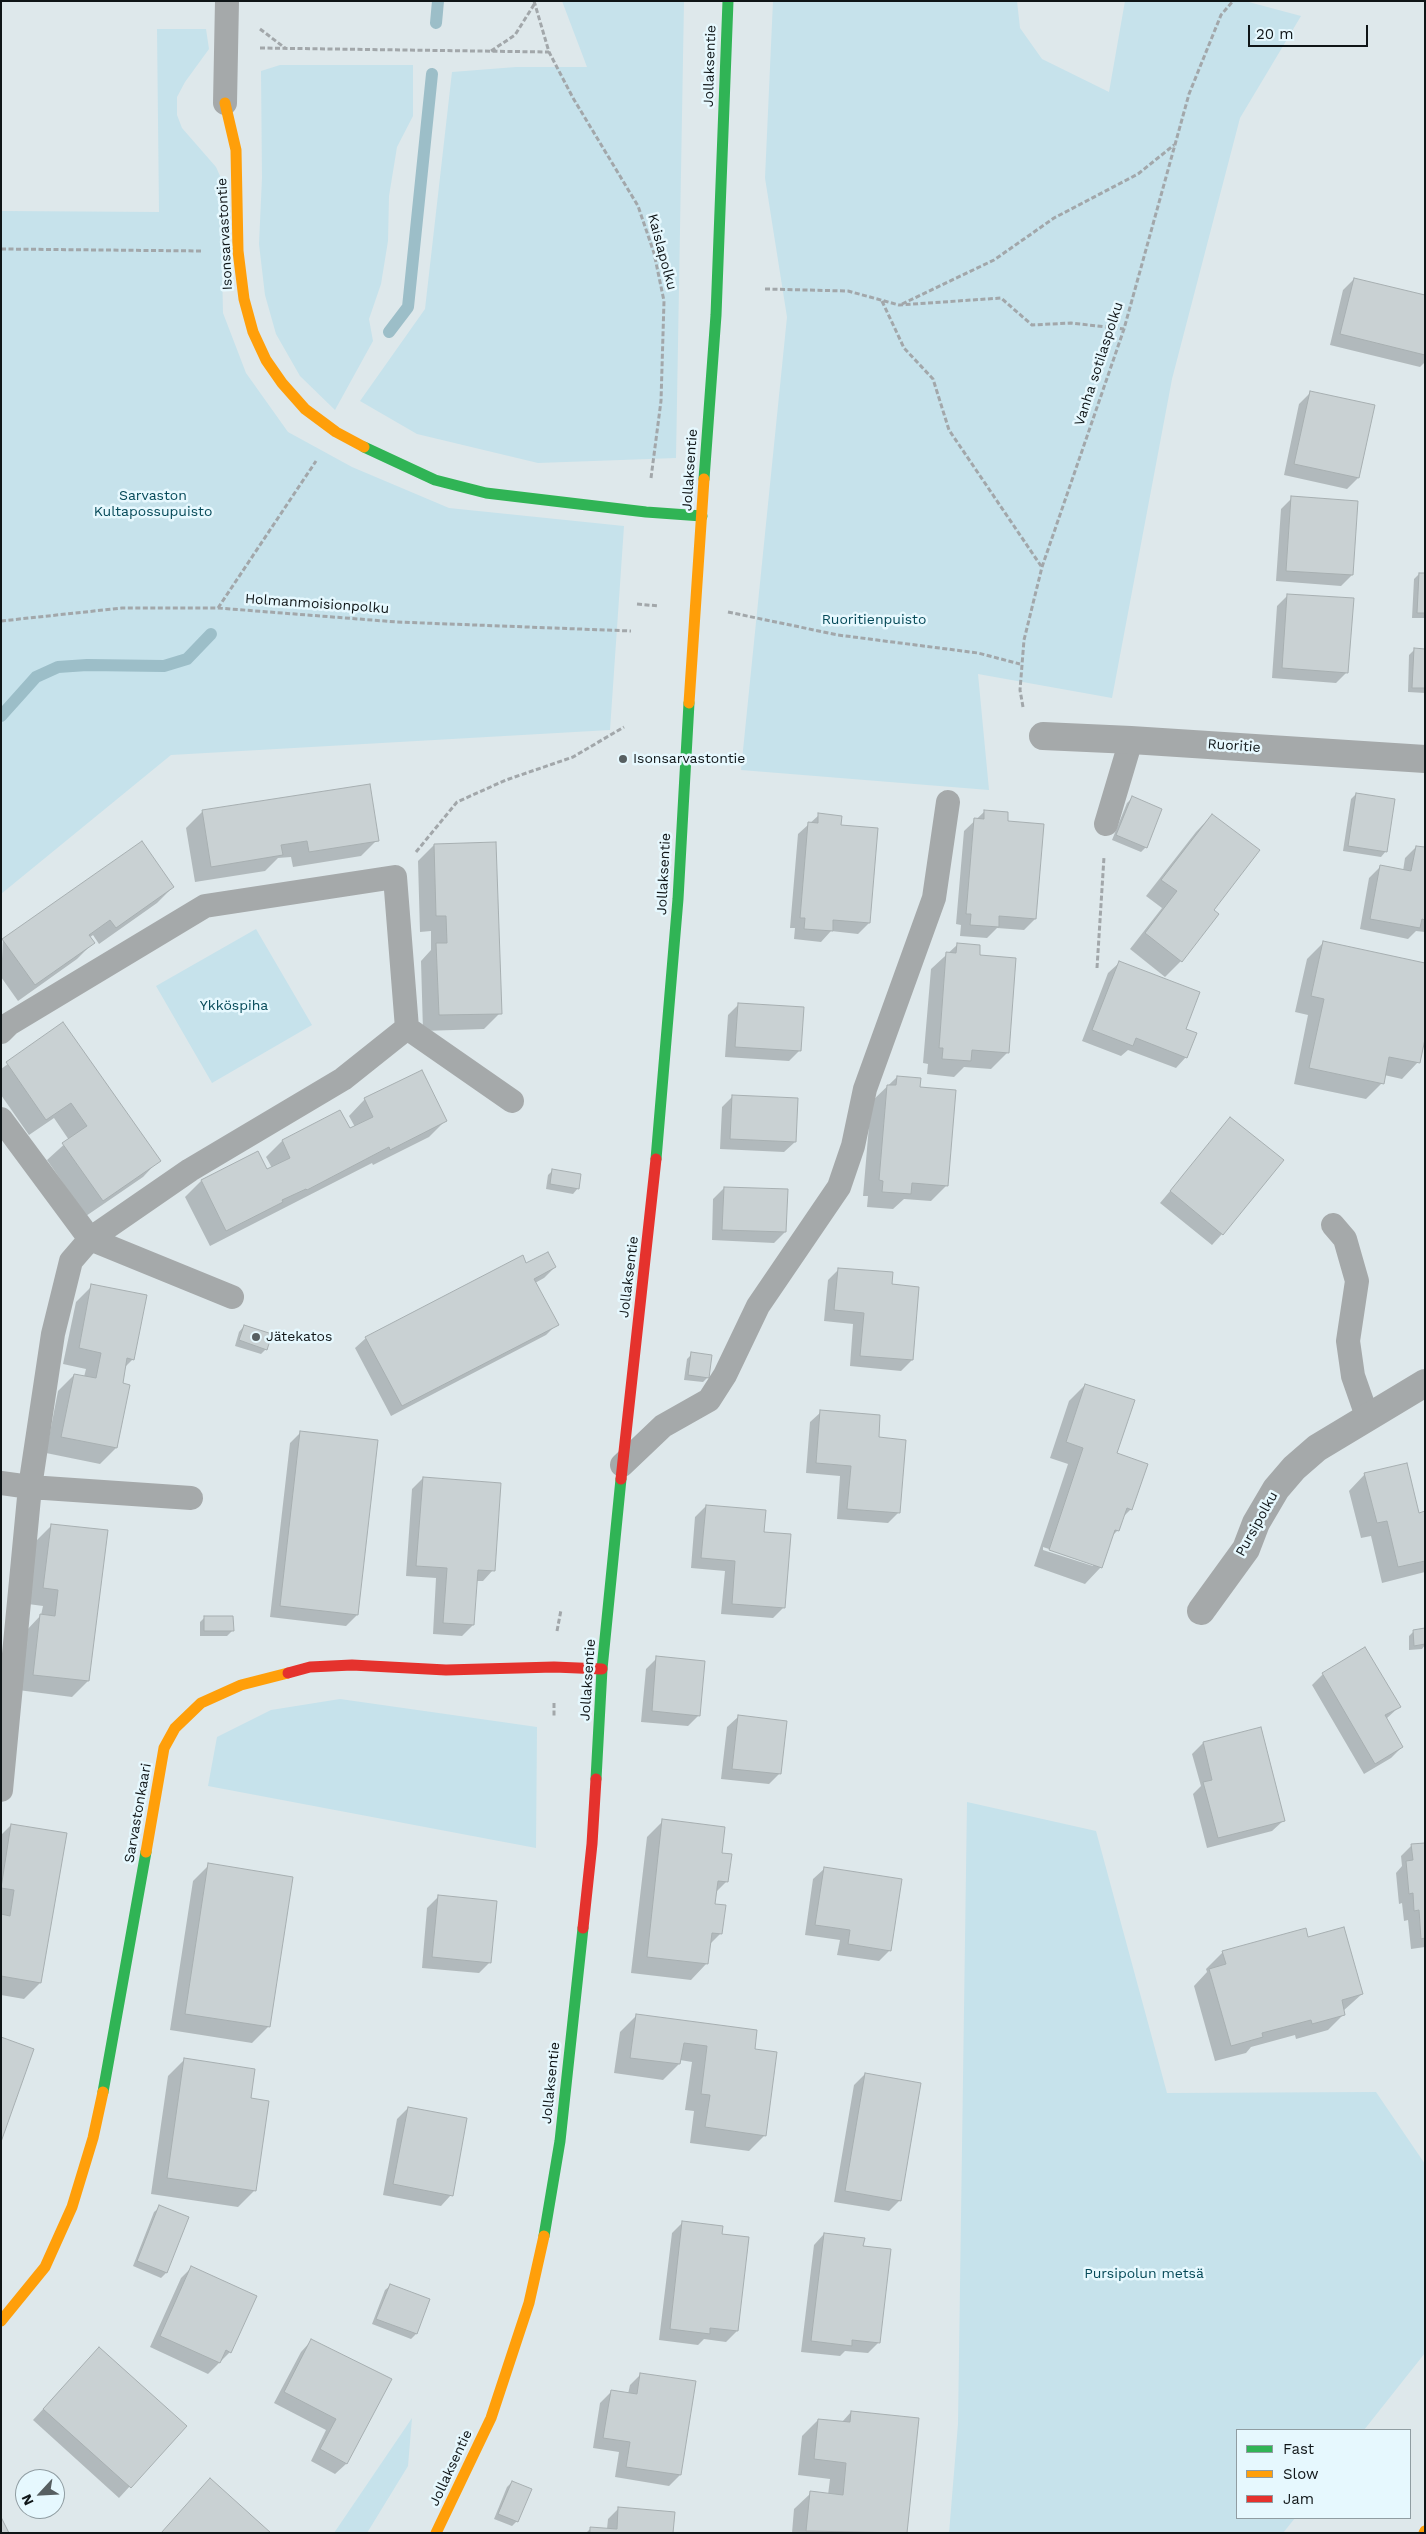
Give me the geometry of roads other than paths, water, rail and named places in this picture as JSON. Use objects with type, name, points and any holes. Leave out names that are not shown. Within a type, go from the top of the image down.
[{"type":"main road","name":"Jollaksentie","points":[[436,2533],[491,2418],[529,2303],[545,2229],[560,2141],[592,1844],[602,1669],[622,1465],[656,1174],[678,899],[694,609],[716,315],[728,1]]},
{"type":"main road","name":"Isonsarvastontie","points":[[225,103],[236,150],[238,251],[244,299],[253,332],[266,360],[282,384],[306,409],[336,432],[393,462],[435,480],[486,493],[646,512],[702,516]]},
{"type":"main road","name":"Sarvastonkaari","points":[[1,2320],[45,2267],[72,2207],[92,2138],[111,2059],[164,1748],[175,1728],[201,1703],[220,1694],[241,1685],[310,1666],[352,1665],[446,1670],[554,1667],[602,1669]]},
{"type":"street","name":"Ruoritie","points":[[1043,736],[1425,759]]},
{"type":"street","name":"Pursipolku","points":[[1201,1611],[1246,1549],[1256,1523],[1276,1489],[1294,1468],[1317,1448],[1367,1416],[1425,1383]]},
{"type":"lane","points":[[225,103],[226,1]]},
{"type":"lane","points":[[1106,824],[1131,740]]},
{"type":"lane","points":[[622,1465],[663,1426],[709,1400],[725,1376],[758,1306],[839,1187],[853,1146],[865,1089],[934,898],[948,802]]},
{"type":"lane","points":[[1,1032],[9,1024],[205,906],[395,877],[407,1028]]},
{"type":"lane","points":[[407,1028],[512,1101]]},
{"type":"lane","points":[[1,1790],[30,1487],[53,1334],[71,1261],[90,1239],[190,1170],[343,1079],[407,1028]]},
{"type":"lane","points":[[1,1120],[90,1239],[232,1297]]},
{"type":"lane","points":[[1333,1225],[1345,1239],[1357,1281],[1348,1340],[1352,1376],[1367,1416]]},
{"type":"lane","points":[[1,1483],[30,1487],[192,1498]]},
{"type":"waterway","points":[[436,23],[438,1]]},
{"type":"waterway","points":[[389,332],[408,307],[432,74]]},
{"type":"waterway","points":[[1,716],[36,677],[58,667],[87,665],[164,666],[187,659],[211,634]]},
{"type":"place","name":"Isonsarvastontie","points":[[623,759]]},
{"type":"place","name":"Jätekatos","points":[[256,1337]]},
{"type":"park label","name":"Sarvaston Kultapossupuisto","points":[[153,504]]},
{"type":"park label","name":"Ruoritienpuisto","points":[[874,620]]},
{"type":"park label","name":"Ykköspiha","points":[[234,1006]]},
{"type":"park label","name":"Pursipolun metsä","points":[[1144,2274]]}]
